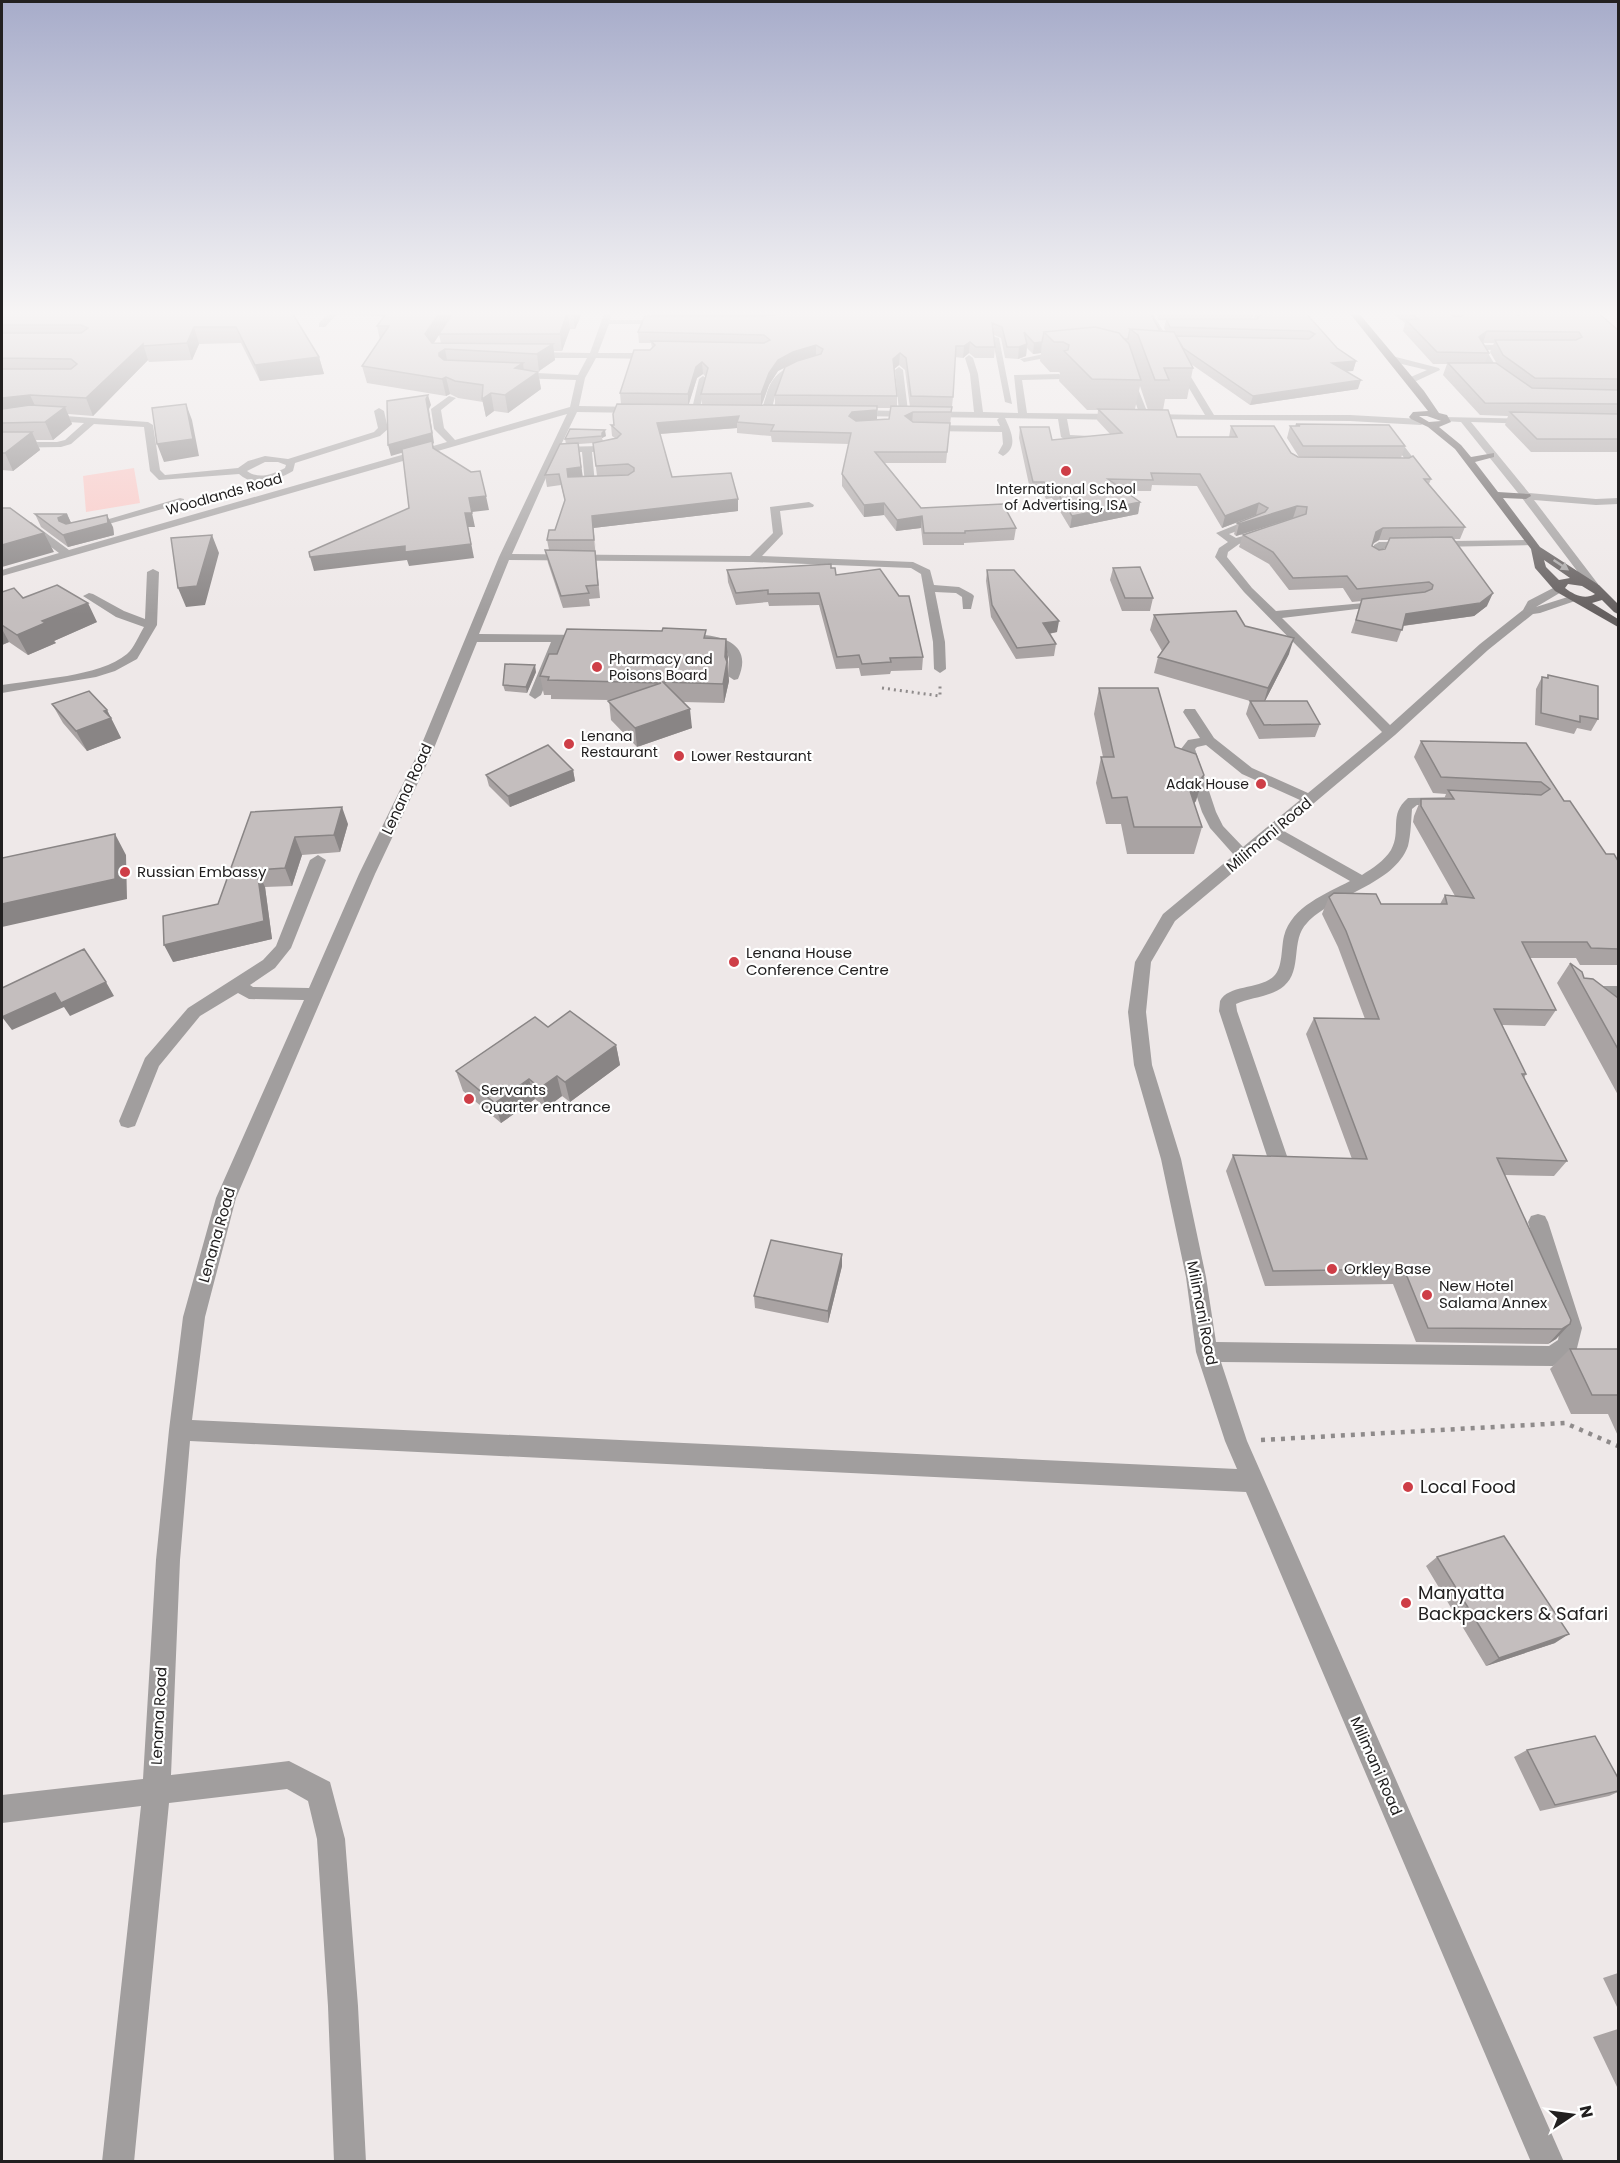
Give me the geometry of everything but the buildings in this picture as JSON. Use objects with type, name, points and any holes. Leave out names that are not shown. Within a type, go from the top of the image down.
[{"type":"main road","points":[[1419,412],[1421,419],[1458,447],[1469,460],[1533,546],[1541,568],[1559,588],[1618,624]]},
{"type":"main road","points":[[1421,419],[1435,414],[1445,421],[1457,440],[1458,447]]},
{"type":"main road","points":[[1421,419],[1445,421]]},
{"type":"main road","points":[[1469,460],[1491,455]]},
{"type":"main road","points":[[1496,495],[1526,496]]},
{"type":"main road","points":[[1533,546],[1594,588],[1618,610]]},
{"type":"main road","points":[[1559,588],[1566,582],[1594,588]]},
{"type":"main road","points":[[1575,598],[1591,600],[1594,588]]},
{"type":"street","points":[[2,422],[39,417],[148,425],[155,471],[163,478],[241,471],[253,462],[265,459],[288,462],[377,434],[383,429],[379,412]]},
{"type":"street","points":[[436,412],[439,429],[454,444]]},
{"type":"street","name":"Woodlands Road","points":[[2,573],[283,490],[564,412]]},
{"type":"street","name":"Lenana Road","points":[[118,2162],[156,1793],[168,1560],[180,1430],[194,1317],[226,1198],[367,874],[425,753],[505,557],[573,412]]},
{"type":"street","points":[[754,412],[778,412]]},
{"type":"street","points":[[1003,453],[1008,447],[1009,435],[1006,429],[1006,412]]},
{"type":"street","points":[[1022,412],[1023,416]]},
{"type":"street","points":[[1142,412],[1144,417]]},
{"type":"street","points":[[1208,412],[1211,417]]},
{"type":"street","points":[[837,413],[1006,415],[1037,420],[1062,416],[1421,419]]},
{"type":"street","points":[[884,413],[884,426]]},
{"type":"street","points":[[1062,416],[1065,435],[1069,439],[1096,439]]},
{"type":"street","points":[[1267,418],[1274,429]]},
{"type":"street","points":[[1464,420],[1526,496],[1594,588]]},
{"type":"street","points":[[1445,421],[1545,421]]},
{"type":"street","points":[[2,445],[58,445],[68,442],[91,422]]},
{"type":"street","points":[[915,428],[1006,429]]},
{"type":"street","points":[[1322,429],[1389,431],[1411,462],[1381,464]]},
{"type":"street","points":[[554,450],[615,445],[609,440]]},
{"type":"street","points":[[587,449],[591,484]]},
{"type":"street","points":[[241,471],[242,474],[254,478],[272,477],[290,469],[288,462]]},
{"type":"street","points":[[272,477],[283,490]]},
{"type":"street","points":[[1526,496],[1596,502],[1618,501]]},
{"type":"street","points":[[71,531],[180,501]]},
{"type":"street","points":[[753,559],[778,534],[774,509],[809,505]]},
{"type":"street","points":[[21,520],[68,554]]},
{"type":"street","points":[[1234,542],[1221,533],[1257,520]]},
{"type":"street","points":[[1277,529],[1234,542],[1223,550],[1221,557],[1248,590],[1390,732]]},
{"type":"street","points":[[1376,557],[1379,545],[1533,546]]},
{"type":"street","points":[[505,557],[753,559],[913,565],[926,572],[939,642],[940,669]]},
{"type":"street","points":[[2,689],[92,674],[111,668],[133,656],[151,626],[153,572]]},
{"type":"street","points":[[929,588],[963,591],[968,596],[968,607]]},
{"type":"street","name":"Milimani Road","points":[[1548,2162],[1236,1441],[1207,1352],[1196,1277],[1171,1159],[1143,1065],[1137,1012],[1143,962],[1169,918],[1390,732],[1484,647],[1528,612],[1532,603],[1559,588]]},
{"type":"street","points":[[89,596],[120,614],[151,626]]},
{"type":"street","name":"Milimani Road","points":[[1528,612],[1545,609],[1575,598]]},
{"type":"street","points":[[1274,615],[1397,602]]},
{"type":"street","points":[[471,638],[594,639]]},
{"type":"street","points":[[535,695],[558,639]]},
{"type":"street","points":[[689,639],[713,640],[730,645],[736,655],[734,676]]},
{"type":"street","points":[[1190,712],[1209,741],[1246,771],[1311,800]]},
{"type":"street","points":[[1209,741],[1193,743],[1188,749],[1217,828],[1243,856]]},
{"type":"street","points":[[1278,1159],[1228,1011],[1228,1001],[1279,981],[1285,973],[1292,934],[1297,922],[1314,906],[1362,881],[1394,858],[1400,847],[1405,808],[1413,801],[1430,799],[1475,802]]},
{"type":"street","points":[[1273,831],[1362,881]]},
{"type":"street","points":[[128,1121],[151,1063],[194,1012],[269,964],[283,948],[318,860]]},
{"type":"street","points":[[239,984],[249,993],[314,994]]},
{"type":"street","points":[[1579,992],[1618,992]]},
{"type":"street","points":[[1207,1352],[1553,1356],[1568,1345],[1571,1328],[1538,1222]]},
{"type":"street","points":[[180,1430],[1251,1480]]},
{"type":"street","points":[[4,1808],[156,1793],[289,1775],[320,1792],[331,1839],[343,2006],[350,2162]]},
{"type":"path","points":[[882,688],[940,696],[940,669]]},
{"type":"path","points":[[1236,1441],[1565,1423],[1618,1446]]},
{"type":"shaded area","points":[[134,468],[140,503],[86,512],[83,476]]},
{"type":"place","name":"International School of Advertising, ISA","points":[[1066,471]]},
{"type":"place","name":"Pharmacy and Poisons Board","points":[[597,667]]},
{"type":"place","name":"Lenana Restaurant","points":[[569,744]]},
{"type":"place","name":"Lower Restaurant","points":[[679,756]]},
{"type":"place","name":"Adak House","points":[[1261,784]]},
{"type":"place","name":"Russian Embassy","points":[[125,872]]},
{"type":"place","name":"Lenana House Conference Centre","points":[[734,962]]},
{"type":"place","name":"Servants Quarter entrance","points":[[469,1099]]},
{"type":"place","name":"Orkley Base","points":[[1332,1269]]},
{"type":"place","name":"New Hotel Salama Annex","points":[[1427,1295]]},
{"type":"place","name":"Local Food","points":[[1408,1487]]},
{"type":"place","name":"Manyatta Backpackers & Safari","points":[[1406,1603]]}]
